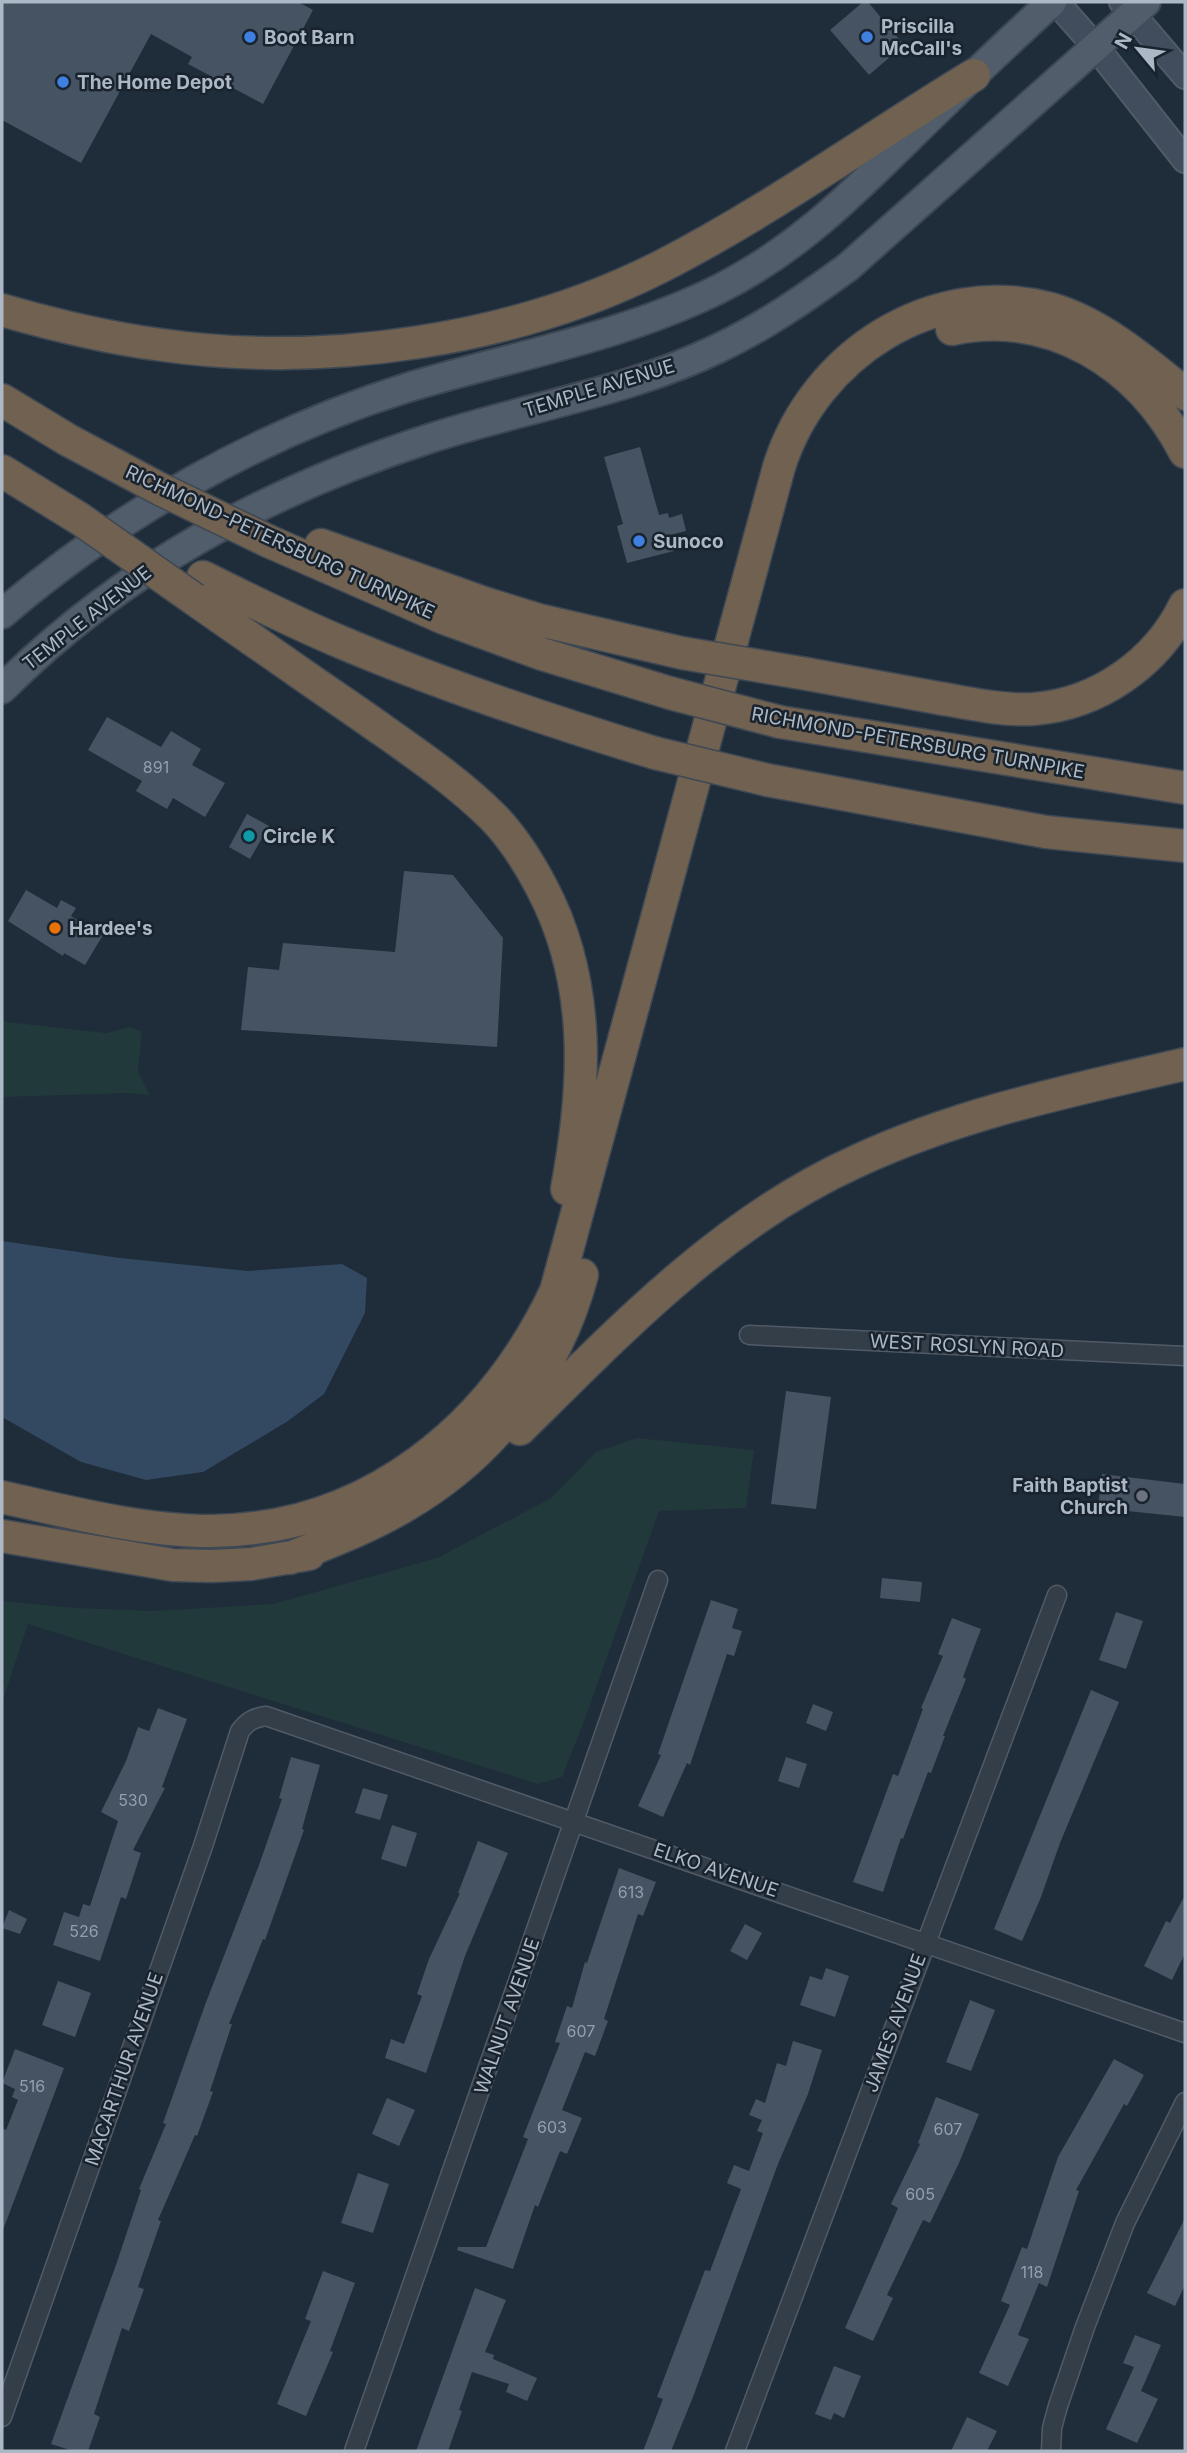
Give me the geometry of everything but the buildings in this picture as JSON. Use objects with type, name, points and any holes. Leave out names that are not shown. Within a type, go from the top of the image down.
[{"type":"highway","points":[[2,310],[92,333],[162,345],[222,351],[345,350],[412,343],[478,330],[548,312],[660,267],[731,228],[974,75]]},
{"type":"highway","points":[[2,1497],[172,1529],[210,1531],[250,1528],[288,1522],[326,1511],[362,1496],[397,1478],[429,1456],[459,1430],[503,1379],[544,1316],[562,1273],[779,467],[787,440],[814,395],[845,360],[865,344],[905,323],[950,308],[1005,302],[1050,309],[1070,316],[1114,341],[1185,394]]},
{"type":"highway","points":[[290,1558],[358,1530],[406,1506],[469,1460],[510,1418],[547,1362],[564,1329],[577,1295],[803,454],[828,407],[863,371],[907,344],[955,328],[1013,325],[1066,337],[1120,370],[1161,410],[1185,452]]},
{"type":"highway","name":"RICHMOND-PETERSBURG TURNPIKE","points":[[2,400],[68,440],[160,489],[276,536],[443,618],[542,654],[670,694],[779,722],[1185,789]]},
{"type":"highway","points":[[2,471],[198,588],[431,764],[464,790],[495,820],[516,844],[537,878],[562,933],[578,995],[582,1068],[576,1128],[551,1260],[538,1301],[503,1379]]},
{"type":"highway","points":[[276,536],[552,623],[682,653],[979,705],[1032,709],[1082,699],[1101,690],[1139,666],[1170,631],[1185,605]]},
{"type":"highway","points":[[198,588],[496,702],[655,753],[767,780],[1046,832],[1185,846]]},
{"type":"highway","points":[[2,1536],[173,1565],[225,1566],[290,1558],[362,1544],[410,1520],[444,1498],[494,1455],[659,1293],[744,1227],[809,1186],[883,1149],[962,1120],[1024,1102],[1185,1064]]},
{"type":"main road","points":[[2,614],[37,584],[101,537],[211,472],[300,428],[414,386],[613,331],[722,288],[773,257],[836,209],[974,75],[1054,2],[1095,46],[1185,160]]},
{"type":"main road","points":[[1133,6],[1185,76]]},
{"type":"main road","name":"TEMPLE AVENUE","points":[[2,689],[92,610],[152,566],[225,523],[345,469],[478,424],[628,383],[717,349],[759,327],[811,295],[848,267],[1095,46],[1133,6]]},
{"type":"street","name":"WEST ROSLYN ROAD","points":[[749,1335],[1185,1356]]},
{"type":"street","name":"WALNUT AVENUE","points":[[354,2451],[658,1580]]},
{"type":"street","name":"JAMES AVENUE","points":[[735,2451],[1057,1595]]},
{"type":"street","name":"ELKO AVENUE","points":[[247,1722],[255,1717],[266,1716],[1185,2033]]},
{"type":"street","name":"MACARTHUR AVENUE","points":[[2,2417],[203,1846],[240,1731],[247,1722]]},
{"type":"street","points":[[1051,2451],[1052,2427],[1058,2406],[1115,2249],[1125,2223],[1185,2102]]},
{"type":"green space","points":[[2,1018],[7,1022],[106,1033],[130,1027],[142,1031],[138,1072],[150,1095],[130,1093],[2,1097]]},
{"type":"green space","points":[[637,1438],[754,1450],[746,1508],[659,1511],[562,1777],[538,1784],[28,1624],[2,1703],[2,1601],[153,1611],[273,1604],[437,1558],[551,1498],[596,1452]]},
{"type":"water","points":[[2,1241],[120,1258],[248,1271],[342,1264],[367,1278],[365,1313],[324,1394],[288,1421],[203,1472],[146,1480],[81,1462],[2,1417]]},
{"type":"place","name":"Boot Barn","points":[[250,37]]},
{"type":"place","name":"Priscilla McCall's","points":[[867,37]]},
{"type":"place","name":"The Home Depot","points":[[63,82]]},
{"type":"place","name":"Sunoco","points":[[639,541]]},
{"type":"place","name":"Circle K","points":[[249,836]]},
{"type":"place","name":"Hardee's","points":[[55,928]]},
{"type":"place","name":"Faith Baptist Church","points":[[1142,1496]]}]
